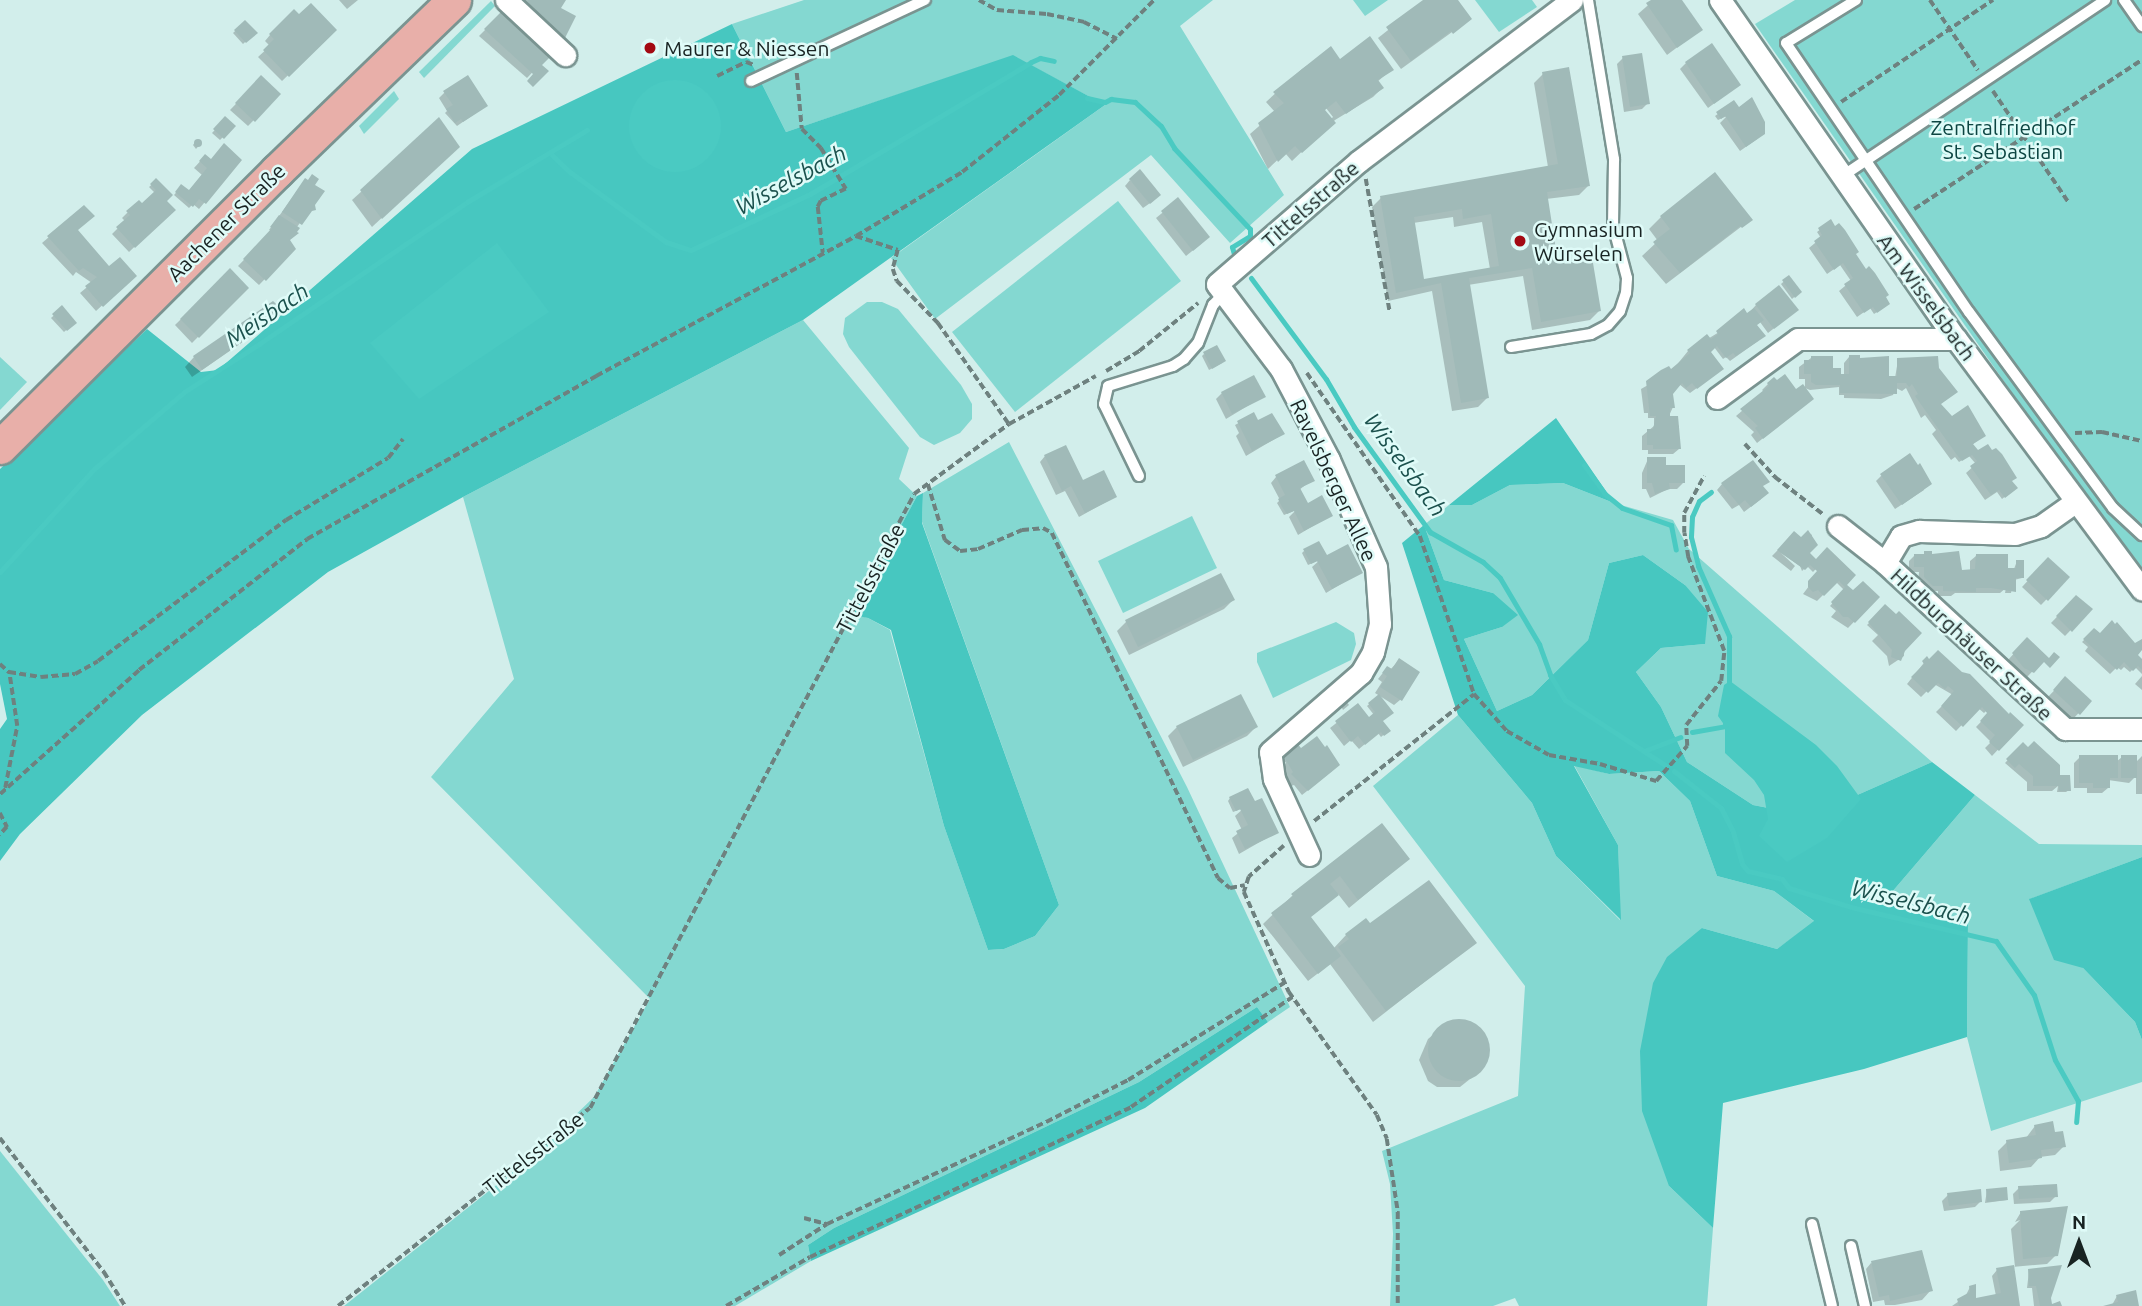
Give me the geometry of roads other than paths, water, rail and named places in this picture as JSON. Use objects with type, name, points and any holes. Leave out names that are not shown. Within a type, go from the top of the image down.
[{"type":"main road","name":"Aachener Straße","points":[[0,447],[362,87],[454,0]]},
{"type":"street","points":[[506,0],[565,55]]},
{"type":"street","name":"Tittelsstraße","points":[[1220,288],[1359,161],[1572,0]]},
{"type":"street","name":"Am Wisselsbach","points":[[1720,0],[1956,339],[2142,589]]},
{"type":"street","name":"Ravelsberger Allee","points":[[1220,288],[1280,369],[1329,460],[1376,567],[1378,579],[1380,624],[1373,652],[1361,674],[1269,752],[1274,779],[1309,855]]},
{"type":"street","points":[[1717,398],[1798,339],[1956,339]]},
{"type":"street","name":"Hildburghäuser Straße","points":[[1885,563],[1901,536],[1919,531],[2015,534],[2041,526],[2075,502]]},
{"type":"street","name":"Hildburghäuser Straße","points":[[1838,526],[1885,563],[2065,729],[2142,729]]},
{"type":"lane","points":[[751,81],[797,57],[925,0]]},
{"type":"lane","points":[[1511,347],[1591,334],[1608,325],[1620,311],[1626,293],[1627,278],[1613,225],[1614,159],[1588,0]]},
{"type":"lane","points":[[1856,0],[1786,43],[2061,440],[2113,508],[2142,535]]},
{"type":"lane","points":[[1841,177],[2105,0]]},
{"type":"lane","points":[[2124,0],[2142,26]]},
{"type":"lane","points":[[1139,476],[1104,404],[1108,386],[1173,366],[1184,359],[1198,343],[1220,288]]},
{"type":"lane","points":[[1812,1224],[1832,1306]]},
{"type":"lane","points":[[1851,1246],[1865,1306]]},
{"type":"waterway","name":"Wisselsbach","points":[[550,153],[570,172],[666,242],[691,250],[810,194],[1031,62],[1040,58],[1054,61]]},
{"type":"waterway","name":"Wisselsbach","points":[[1087,98],[1105,102],[1111,99],[1135,102],[1161,126],[1174,148],[1250,229],[1250,236],[1232,247],[1234,254]]},
{"type":"waterway","name":"Meisbach","points":[[0,572],[94,469],[184,392],[467,202],[587,130]]},
{"type":"waterway","name":"Wisselsbach","points":[[1251,278],[1326,379],[1354,427],[1430,532],[1483,562],[1500,578],[1539,644],[1550,675],[1565,700],[1665,765]]},
{"type":"waterway","points":[[1584,465],[1605,494],[1622,508],[1671,525],[1676,550]]},
{"type":"waterway","points":[[1711,492],[1699,501],[1692,517],[1691,537],[1698,566],[1729,636],[1729,688]]},
{"type":"waterway","points":[[1692,732],[1725,726],[1725,722]]},
{"type":"waterway","points":[[1644,751],[1680,737]]},
{"type":"waterway","name":"Wisselsbach","points":[[1674,771],[1721,808],[1733,832],[1742,864],[1748,871],[1782,879],[1789,888],[1855,908],[1996,941],[2034,995],[2055,1060],[2078,1101],[2076,1122]]},
{"type":"place","name":"Maurer & Niessen","points":[[650,48]]},
{"type":"place","name":"Gymnasium Würselen","points":[[1520,241]]},
{"type":"park label","name":"Zentralfriedhof St. Sebastian","points":[[2003,139]]}]
